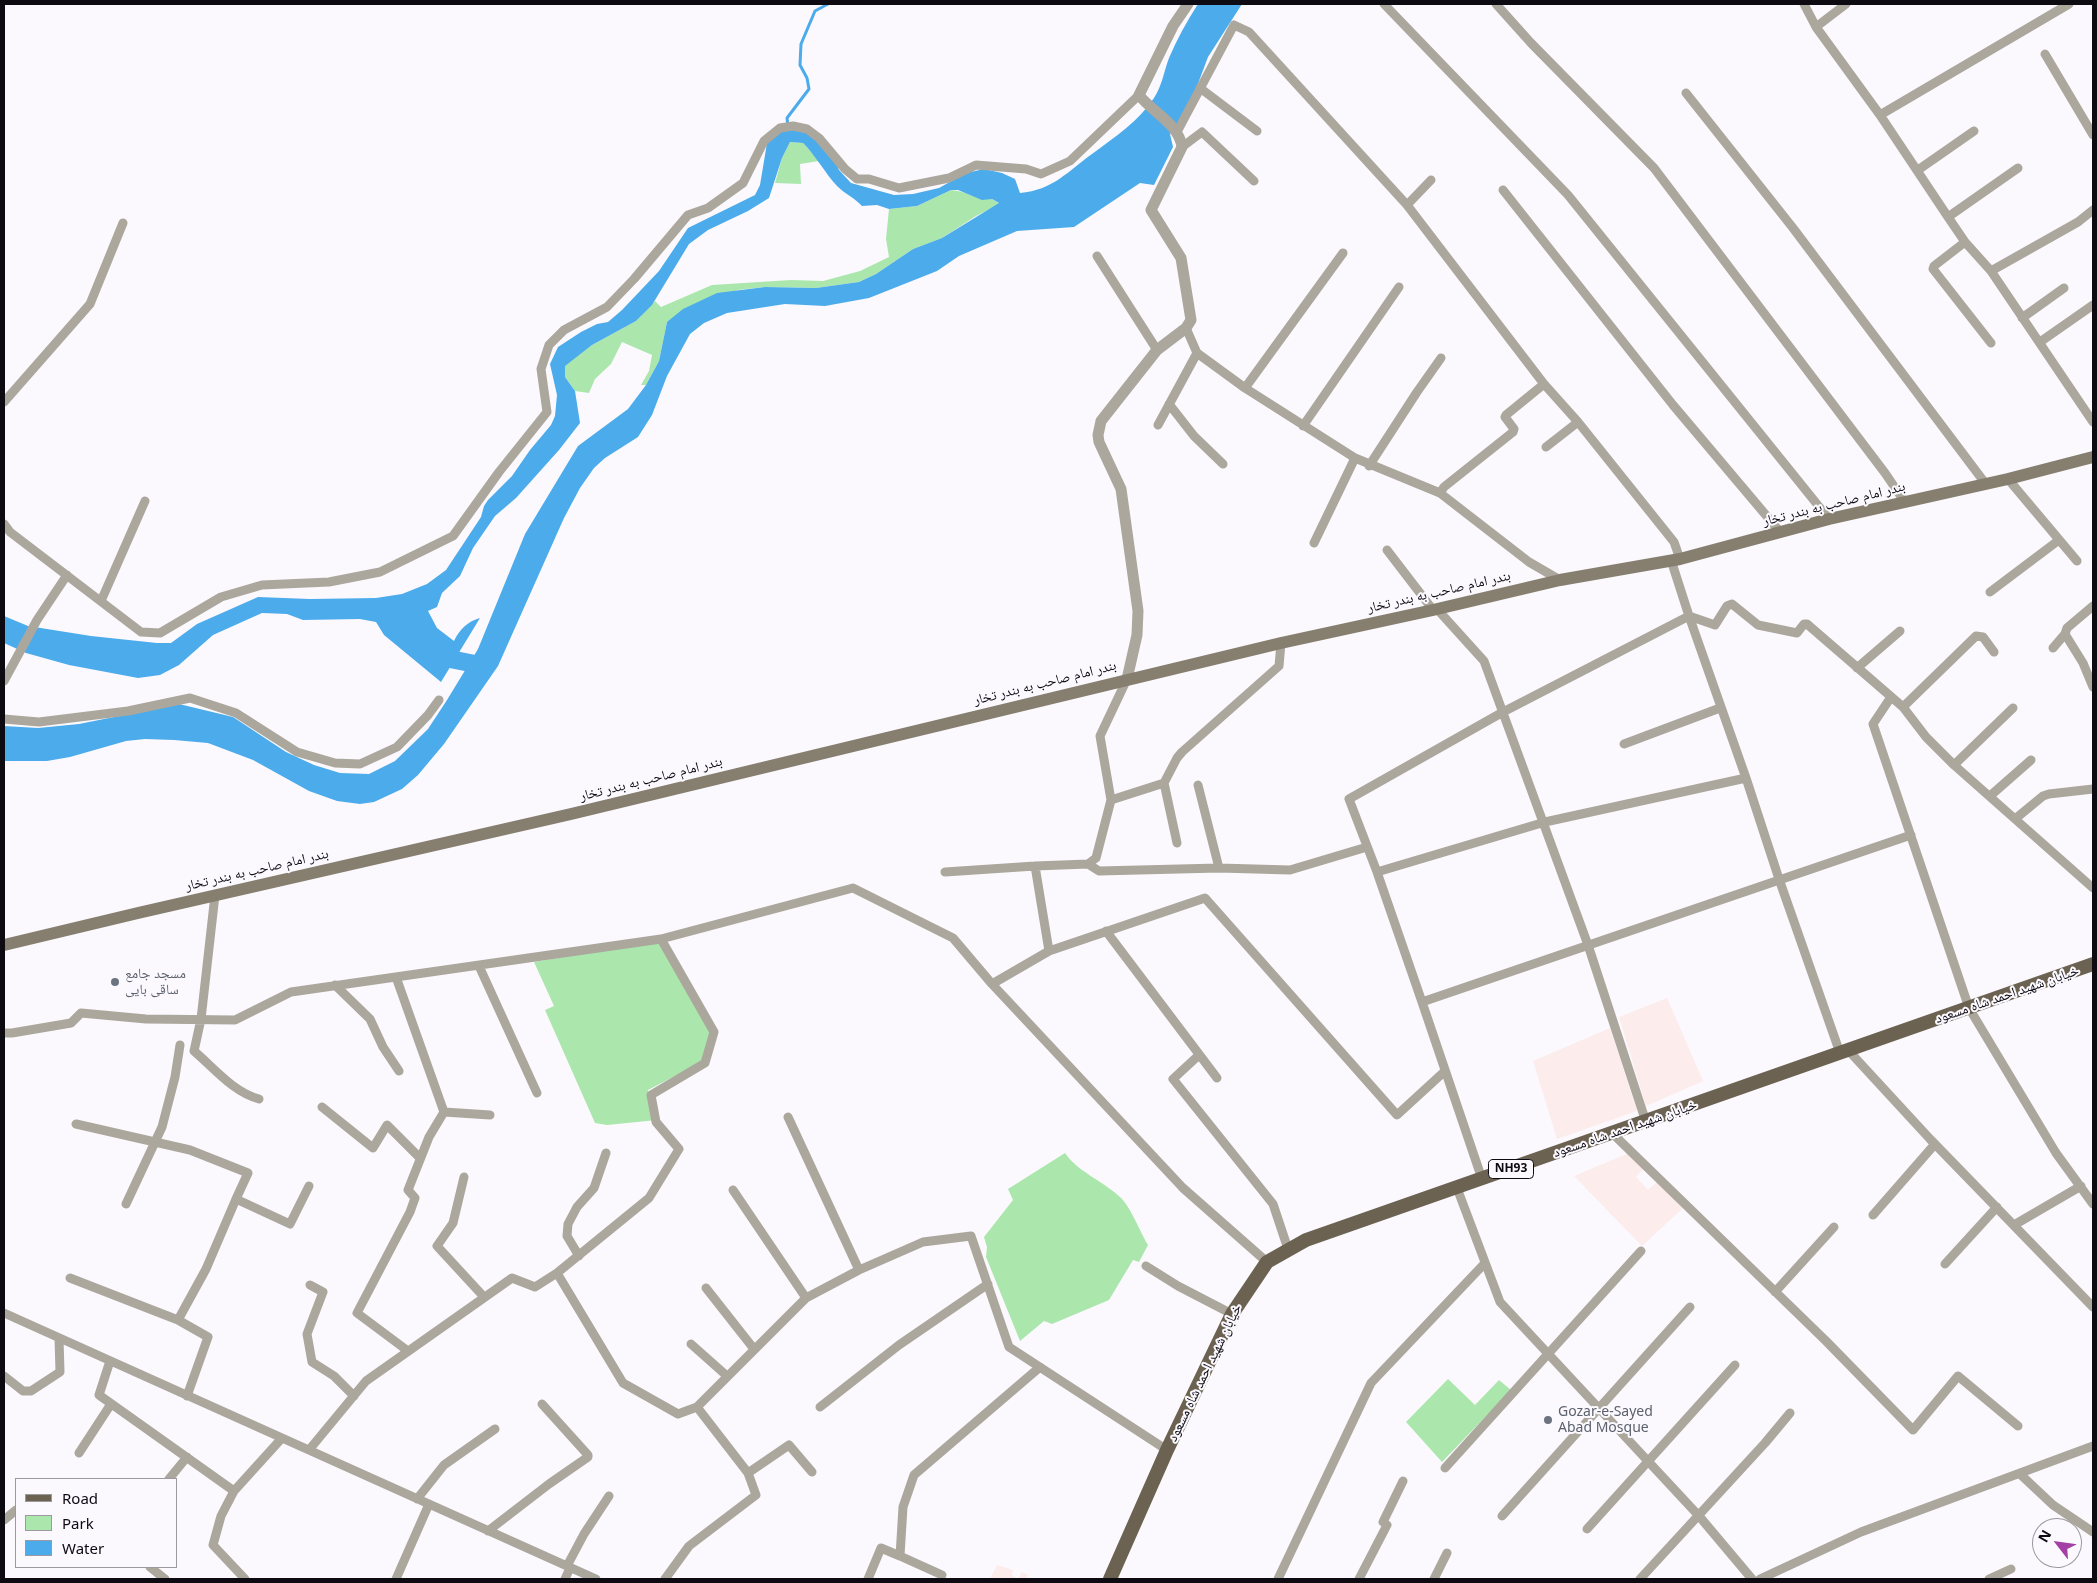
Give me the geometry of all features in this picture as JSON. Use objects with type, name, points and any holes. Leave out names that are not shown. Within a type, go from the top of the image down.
[{"type":"main road","name":"بندر امام صاحب به بندر تخار","points":[[4,945],[571,814],[1281,642],[1435,610],[1560,580],[1676,560],[1829,519],[2008,479],[2093,457]]},
{"type":"main road","name":"خیابان شهید احمد شاه مسعود","points":[[1110,1579],[1167,1450],[1232,1314],[1267,1262],[1306,1240],[1613,1134],[2093,964]]},
{"type":"street","points":[[4,524],[10,532],[141,632],[160,634],[221,597],[262,585],[329,582],[380,572],[452,536],[499,472],[547,412],[541,369],[549,345],[564,330],[607,307],[634,279],[688,216],[708,208],[743,184],[764,141],[780,128],[793,126],[807,129],[819,138],[845,169],[857,179],[869,179],[899,188],[949,178],[976,165],[1026,169],[1041,174],[1070,161],[1142,99],[1173,26],[1188,4]]},
{"type":"street","points":[[1384,4],[1568,195],[1829,519]]},
{"type":"street","points":[[1496,4],[1530,43],[1654,168],[1885,473],[1904,501]]},
{"type":"street","points":[[1804,4],[1816,27],[1880,115],[1965,242],[1991,271],[2093,422]]},
{"type":"street","points":[[1816,27],[1846,4]]},
{"type":"street","points":[[1880,115],[2069,4]]},
{"type":"street","points":[[1176,131],[1234,25],[1249,32],[1407,205],[1544,384],[1578,422],[1674,542],[1676,560],[1689,616],[1779,879],[1844,1052],[2093,1307]]},
{"type":"street","points":[[2045,54],[2093,135]]},
{"type":"street","points":[[1200,88],[1257,131]]},
{"type":"street","points":[[1686,93],[1792,228],[1985,483]]},
{"type":"street","points":[[1142,99],[1176,131],[1182,146]]},
{"type":"street","points":[[1088,864],[1096,858],[1111,800],[1100,736],[1127,679],[1137,635],[1138,611],[1121,489],[1098,435],[1101,421],[1157,350],[1186,328],[1190,320],[1181,258],[1151,210],[1182,146],[1202,132],[1254,181]]},
{"type":"street","points":[[1918,170],[1974,132]]},
{"type":"street","points":[[1948,217],[2018,168]]},
{"type":"street","points":[[1407,205],[1431,180]]},
{"type":"street","points":[[1503,190],[1673,405],[1781,533]]},
{"type":"street","points":[[1991,271],[2078,222],[2093,210]]},
{"type":"street","points":[[4,402],[90,304],[123,223]]},
{"type":"street","points":[[1965,242],[1934,266],[1933,269],[1991,343]]},
{"type":"street","points":[[1245,388],[1343,253]]},
{"type":"street","points":[[1096,256],[1157,350]]},
{"type":"street","points":[[1303,426],[1399,287]]},
{"type":"street","points":[[2022,318],[2064,288]]},
{"type":"street","points":[[2040,342],[2093,305]]},
{"type":"street","points":[[1186,328],[1197,353],[1245,388],[1369,466],[1440,493],[1529,562],[1560,580]]},
{"type":"street","points":[[1158,425],[1197,353]]},
{"type":"street","points":[[1369,466],[1441,358]]},
{"type":"street","points":[[1440,493],[1444,487],[1513,432],[1514,429],[1505,418],[1506,415],[1544,384]]},
{"type":"street","points":[[1169,404],[1194,436],[1223,464]]},
{"type":"street","points":[[1546,447],[1578,422]]},
{"type":"street","points":[[1314,543],[1355,458]]},
{"type":"street","points":[[2008,479],[2077,561]]},
{"type":"street","points":[[101,601],[145,501]]},
{"type":"street","points":[[1990,592],[2059,540]]},
{"type":"street","points":[[1387,550],[1435,610],[1484,661],[1545,822],[1588,945],[1646,1122]]},
{"type":"street","points":[[4,681],[37,620],[67,576]]},
{"type":"street","points":[[1482,1179],[1377,872],[1349,799],[1503,712],[1689,616],[1715,626],[1727,606],[1732,604],[1758,625],[1797,634],[1804,624],[1807,624],[1903,707],[1926,737],[1954,765],[2093,888]]},
{"type":"street","points":[[2053,648],[2065,634],[2067,628],[2092,611]]},
{"type":"street","points":[[1857,668],[1900,631]]},
{"type":"street","points":[[2065,634],[2083,663],[2093,687]]},
{"type":"street","points":[[1903,707],[1976,636],[1983,637],[1994,652]]},
{"type":"street","points":[[1177,842],[1164,783],[1177,758],[1279,666],[1281,642]]},
{"type":"street","points":[[1891,697],[1873,724],[1969,1008],[2056,1153],[2093,1204]]},
{"type":"street","points":[[4,719],[39,722],[128,711],[190,698],[236,713],[297,752],[336,763],[360,764],[397,747],[440,700]]},
{"type":"street","points":[[1624,744],[1720,708]]},
{"type":"street","points":[[1954,765],[2013,708]]},
{"type":"street","points":[[1990,796],[2031,760]]},
{"type":"street","points":[[1377,872],[1545,822],[1746,778]]},
{"type":"street","points":[[1111,800],[1164,783]]},
{"type":"street","points":[[1198,785],[1219,868]]},
{"type":"street","points":[[2015,819],[2043,796],[2093,789]]},
{"type":"street","points":[[1422,1002],[1911,835]]},
{"type":"street","points":[[944,872],[1088,864],[1099,871],[1219,868],[1290,870],[1367,847]]},
{"type":"street","points":[[1035,866],[1049,951]]},
{"type":"street","points":[[4,1033],[71,1023],[81,1013],[146,1019],[235,1020],[291,992],[661,939],[853,888],[953,938],[992,984],[1182,1188],[1267,1262]]},
{"type":"street","points":[[214,895],[201,1019],[194,1051],[232,1085],[248,1096],[259,1099]]},
{"type":"street","points":[[992,984],[1049,951],[1205,898],[1397,1115],[1445,1071]]},
{"type":"street","points":[[1106,931],[1217,1078]]},
{"type":"street","points":[[309,1450],[366,1381],[512,1278],[536,1287],[579,1256],[649,1198],[678,1152],[678,1146],[656,1122],[651,1096],[705,1063],[714,1032],[661,939]]},
{"type":"street","points":[[479,966],[537,1093]]},
{"type":"street","points":[[396,977],[444,1112]]},
{"type":"street","points":[[335,986],[370,1019],[383,1047],[398,1071]]},
{"type":"street","points":[[126,1204],[162,1127],[175,1078],[180,1045]]},
{"type":"street","points":[[1199,1054],[1173,1079],[1273,1204],[1288,1249]]},
{"type":"street","points":[[322,1107],[373,1148],[387,1125],[420,1158]]},
{"type":"street","points":[[444,1112],[490,1115]]},
{"type":"street","points":[[408,1351],[357,1313],[410,1212],[415,1198],[408,1190],[429,1137],[444,1112]]},
{"type":"street","points":[[788,1117],[859,1270]]},
{"type":"street","points":[[76,1124],[190,1150],[248,1173],[206,1269],[178,1320]]},
{"type":"street","points":[[1613,1134],[1913,1430],[1958,1376],[2018,1426]]},
{"type":"street","points":[[1874,1215],[1935,1144]]},
{"type":"street","points":[[579,1256],[567,1236],[568,1224],[578,1207],[594,1188],[606,1152]]},
{"type":"street","points":[[464,1177],[453,1222],[437,1246],[484,1298]]},
{"type":"street","points":[[236,1199],[290,1224],[309,1186]]},
{"type":"street","points":[[2014,1224],[2081,1186]]},
{"type":"street","points":[[1457,1188],[1500,1302],[1699,1516],[1752,1579]]},
{"type":"street","points":[[733,1190],[806,1298]]},
{"type":"street","points":[[1945,1264],[1997,1207]]},
{"type":"street","points":[[1775,1292],[1834,1227]]},
{"type":"street","points":[[557,1273],[623,1383],[678,1414],[697,1407],[806,1298],[859,1270],[923,1242],[968,1235],[973,1238],[1009,1347],[1167,1450]]},
{"type":"street","points":[[1445,1468],[1641,1251]]},
{"type":"street","points":[[1278,1579],[1371,1383],[1485,1263]]},
{"type":"street","points":[[1146,1266],[1178,1286],[1232,1314]]},
{"type":"street","points":[[70,1278],[178,1320],[208,1337],[187,1396]]},
{"type":"street","points":[[820,1407],[899,1345],[988,1284]]},
{"type":"street","points":[[310,1285],[323,1292],[307,1334],[312,1362],[334,1376],[354,1396]]},
{"type":"street","points":[[706,1288],[754,1349]]},
{"type":"street","points":[[1502,1516],[1690,1307]]},
{"type":"street","points":[[4,1313],[596,1579]]},
{"type":"street","points":[[4,1376],[23,1391],[32,1391],[60,1372],[59,1338]]},
{"type":"street","points":[[691,1344],[727,1376]]},
{"type":"street","points":[[110,1361],[99,1395],[234,1491]]},
{"type":"street","points":[[1587,1529],[1734,1365]]},
{"type":"street","points":[[900,1556],[903,1507],[914,1475],[1040,1366]]},
{"type":"street","points":[[79,1453],[112,1404]]},
{"type":"street","points":[[488,1531],[588,1457],[542,1404]]},
{"type":"street","points":[[665,1579],[689,1546],[756,1495],[748,1473],[697,1407]]},
{"type":"street","points":[[1640,1579],[1765,1443],[1790,1413]]},
{"type":"street","points":[[417,1499],[444,1465],[494,1429]]},
{"type":"street","points":[[245,1579],[213,1545],[221,1516],[234,1491],[282,1438]]},
{"type":"street","points":[[748,1473],[789,1446],[812,1472]]},
{"type":"street","points":[[1760,1579],[1861,1532],[2093,1446]]},
{"type":"street","points":[[170,1478],[187,1457]]},
{"type":"street","points":[[2020,1474],[2053,1505],[2093,1532]]},
{"type":"street","points":[[1360,1579],[1387,1525],[1383,1522],[1403,1481]]},
{"type":"street","points":[[565,1579],[584,1534],[609,1496]]},
{"type":"street","points":[[396,1579],[429,1504]]},
{"type":"street","points":[[4,1520],[15,1511]]},
{"type":"street","points":[[868,1579],[881,1548],[942,1574]]},
{"type":"street","points":[[1434,1579],[1447,1553]]},
{"type":"street","points":[[151,1568],[165,1579]]},
{"type":"street","points":[[1989,1579],[2011,1569]]},
{"type":"shaded area","points":[[1667,998],[1703,1081],[1646,1106],[1619,1017]]},
{"type":"shaded area","points":[[1610,1028],[1637,1111],[1557,1139],[1533,1061]]},
{"type":"shaded area","points":[[1629,1153],[1644,1168],[1636,1177],[1648,1190],[1657,1182],[1683,1208],[1642,1246],[1574,1176]]},
{"type":"shaded area","points":[[997,1565],[1013,1570],[1012,1575],[1018,1579],[990,1579]]},
{"type":"shaded area","points":[[1022,1572],[1028,1575],[1026,1579],[1018,1579]]},
{"type":"green space","points":[[790,142],[803,143],[819,161],[800,164],[801,184],[775,183],[782,158]]},
{"type":"green space","points":[[951,190],[992,199],[1000,204],[976,216],[942,238],[913,249],[876,274],[859,282],[816,288],[765,287],[738,290],[667,322],[659,361],[646,385],[641,385],[649,371],[652,355],[622,342],[611,364],[595,379],[589,393],[575,391],[565,377],[564,366],[592,345],[636,321],[655,301],[661,307],[712,285],[791,280],[823,281],[860,271],[889,257],[886,239],[889,209],[917,206]]},
{"type":"green space","points":[[661,941],[711,1031],[702,1062],[648,1090],[657,1120],[607,1125],[595,1123],[545,1010],[554,1006],[534,962]]},
{"type":"green space","points":[[1065,1153],[1077,1166],[1124,1201],[1148,1245],[1139,1262],[1133,1260],[1109,1300],[1052,1324],[1044,1321],[1020,1341],[986,1257],[987,1247],[984,1237],[1013,1200],[1008,1189]]},
{"type":"green space","points":[[1448,1379],[1475,1405],[1499,1380],[1511,1390],[1442,1462],[1406,1422]]},
{"type":"water","points":[[1198,4],[1242,4],[1208,57],[1187,113],[1170,134],[1173,147],[1154,185],[1140,183],[1074,227],[1017,231],[959,256],[937,271],[869,298],[825,306],[785,304],[727,313],[704,323],[690,334],[667,376],[652,415],[638,437],[605,458],[594,468],[580,488],[564,518],[498,666],[444,744],[418,775],[402,789],[374,802],[360,804],[337,801],[309,791],[253,760],[208,743],[174,740],[145,739],[126,741],[70,757],[47,761],[4,761],[4,726],[38,728],[79,724],[179,704],[233,717],[286,752],[314,765],[340,773],[369,774],[395,761],[428,729],[478,649],[525,534],[578,446],[628,409],[646,385],[659,361],[667,322],[683,309],[717,293],[765,287],[816,288],[859,282],[876,274],[913,249],[942,238],[999,203],[992,199],[982,200],[958,190],[951,190],[917,206],[889,209],[877,205],[862,206],[837,186],[803,143],[790,142],[782,158],[769,198],[748,211],[708,230],[689,244],[652,305],[636,321],[592,345],[565,366],[565,377],[575,391],[580,423],[559,450],[516,498],[495,516],[473,548],[460,576],[442,593],[437,607],[428,611],[437,628],[454,641],[464,626],[480,618],[441,682],[384,635],[376,622],[360,619],[303,620],[287,614],[262,613],[213,635],[179,665],[160,675],[138,678],[69,665],[26,653],[4,643],[4,616],[28,626],[91,636],[171,643],[197,624],[258,597],[310,599],[376,598],[402,594],[427,584],[446,570],[481,517],[488,500],[512,476],[551,425],[555,416],[557,395],[550,364],[558,347],[597,324],[608,322],[622,310],[659,271],[688,228],[755,195],[760,185],[767,143],[777,133],[792,128],[805,131],[832,154],[839,170],[851,183],[894,195],[913,194],[939,188],[966,173],[984,169],[1002,173],[1015,179],[1020,193],[1042,188],[1059,179],[1118,135],[1148,107],[1159,89],[1175,44]]},
{"type":"waterway","points":[[788,126],[787,118],[809,89],[807,78],[800,65],[801,44],[815,11],[828,4]]},
{"type":"waterway","points":[[433,652],[440,657],[485,666]]},
{"type":"place","name":"مسجد جامع ساقی بایی","points":[[115,982]]},
{"type":"place","name":"Gozar-e-Sayed Abad Mosque","points":[[1548,1420]]}]
